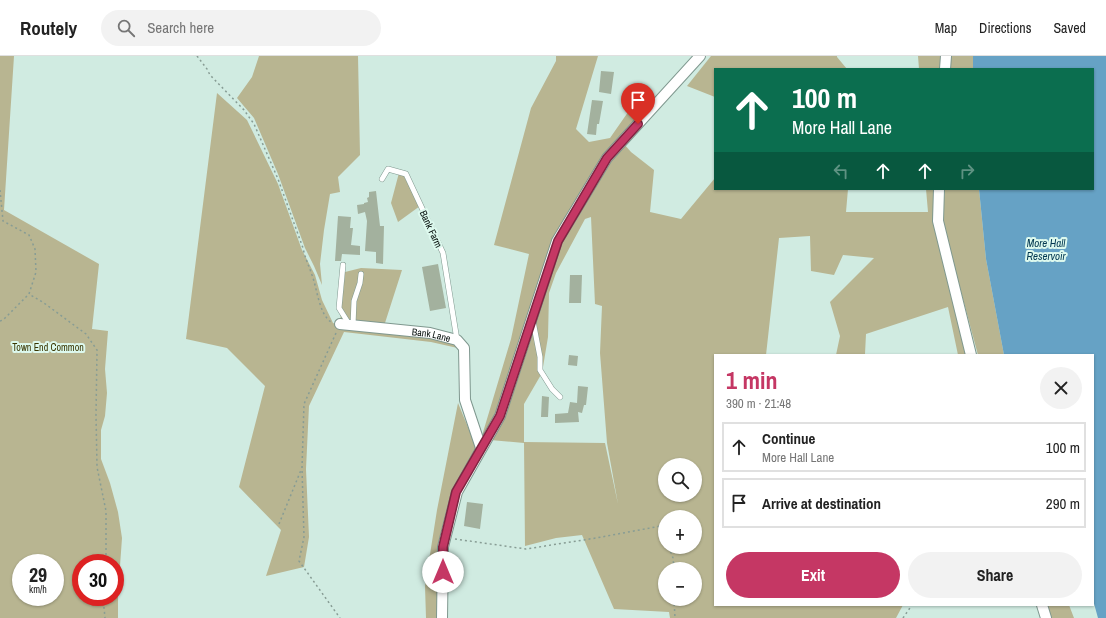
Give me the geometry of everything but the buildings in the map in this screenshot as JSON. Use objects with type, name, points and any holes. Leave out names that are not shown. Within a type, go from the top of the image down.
[{"type":"street","points":[[442,618],[443,547],[456,492],[500,416],[558,241],[607,158],[700,56]]},
{"type":"street","points":[[945,68],[946,56]]},
{"type":"street","points":[[939,190],[938,221],[971,354]]},
{"type":"street","name":"Bank Lane","points":[[348,325],[430,333],[457,340],[464,348],[465,400],[482,448]]},
{"type":"street","points":[[1042,606],[1046,618]]},
{"type":"lane","name":"Bank Farm","points":[[382,179],[388,169],[406,174],[443,253],[457,340]]},
{"type":"lane","points":[[343,266],[339,308],[348,325]]},
{"type":"lane","points":[[348,325],[362,274]]},
{"type":"lane","points":[[532,316],[540,357],[540,370],[552,389],[560,397]]},
{"type":"path","points":[[197,56],[210,75],[244,110],[254,124],[278,179],[303,248],[305,258],[313,276],[323,311],[328,320],[348,325],[304,404],[302,468],[304,537],[300,561],[340,618]]},
{"type":"path","points":[[0,190],[2,220],[30,235],[35,249],[36,272],[29,294],[3,320],[0,321]]},
{"type":"path","points":[[29,294],[44,303],[86,334],[97,350],[96,467],[106,511],[106,554]]},
{"type":"path","points":[[279,524],[302,468]]},
{"type":"path","points":[[445,537],[526,549],[658,527]]},
{"type":"path","points":[[104,606],[105,618]]},
{"type":"path","points":[[674,606],[675,618]]},
{"type":"path","points":[[903,618],[911,606]]},
{"type":"green space","name":"Town End Common","points":[[0,56],[14,56],[4,210],[99,264],[92,329],[108,331],[105,369],[107,393],[105,416],[101,430],[101,459],[110,483],[118,512],[122,538],[121,554],[72,554],[72,606],[118,606],[118,618],[0,618]]},
{"type":"green space","points":[[259,56],[358,56],[360,155],[338,177],[340,192],[330,194],[320,264],[322,285],[305,248],[278,174],[254,118],[237,98],[252,77]]},
{"type":"green space","points":[[556,56],[598,56],[576,129],[589,142],[610,138],[633,105],[646,110],[555,240],[496,416],[481,439],[511,339],[529,254],[494,245],[531,108],[556,61]]},
{"type":"green space","points":[[711,56],[837,56],[846,68],[714,68],[714,97],[687,86]]},
{"type":"green space","points":[[918,56],[973,56],[973,68],[919,68]]},
{"type":"green space","points":[[217,93],[247,120],[278,184],[302,250],[315,275],[322,300],[333,323],[341,326],[455,341],[462,349],[431,342],[344,332],[309,406],[306,469],[309,537],[304,567],[266,576],[281,530],[239,487],[265,386],[227,348],[186,339]]},
{"type":"green space","points":[[624,144],[631,152],[654,170],[650,212],[681,219],[714,179],[714,190],[848,190],[846,212],[928,212],[926,190],[937,190],[967,354],[958,354],[948,307],[866,334],[865,354],[836,354],[840,336],[830,302],[874,258],[843,255],[834,275],[811,271],[810,236],[779,238],[766,354],[714,354],[714,606],[902,606],[896,618],[670,618],[669,612],[614,609],[582,535],[556,538],[525,546],[524,443],[490,440],[560,241],[609,160]],"holes":[[[591,217],[595,304],[602,306],[600,353],[607,443],[618,504],[605,443],[524,442],[524,404],[542,373],[548,337],[549,293],[556,273],[585,219]]]},
{"type":"green space","points":[[400,169],[420,206],[398,222],[391,203]]},
{"type":"green space","points":[[945,190],[979,190],[986,259],[1004,354],[978,354],[942,221]]},
{"type":"green space","points":[[361,268],[402,270],[384,326],[340,322],[345,272]]},
{"type":"green space","points":[[458,403],[477,449],[453,492],[438,618],[426,618],[425,586],[437,510]]},
{"type":"green space","points":[[1046,606],[1069,606],[1074,618],[1049,618]]},
{"type":"water","name":"More Hall Reservoir","points":[[973,56],[1106,56],[1106,618],[1098,618],[1094,604],[1094,354],[1004,354],[986,259],[979,190],[1094,190],[1094,68],[973,68]]},
{"type":"route","points":[[443,572],[443,547],[456,492],[500,416],[558,241],[607,158],[638,124]]}]
